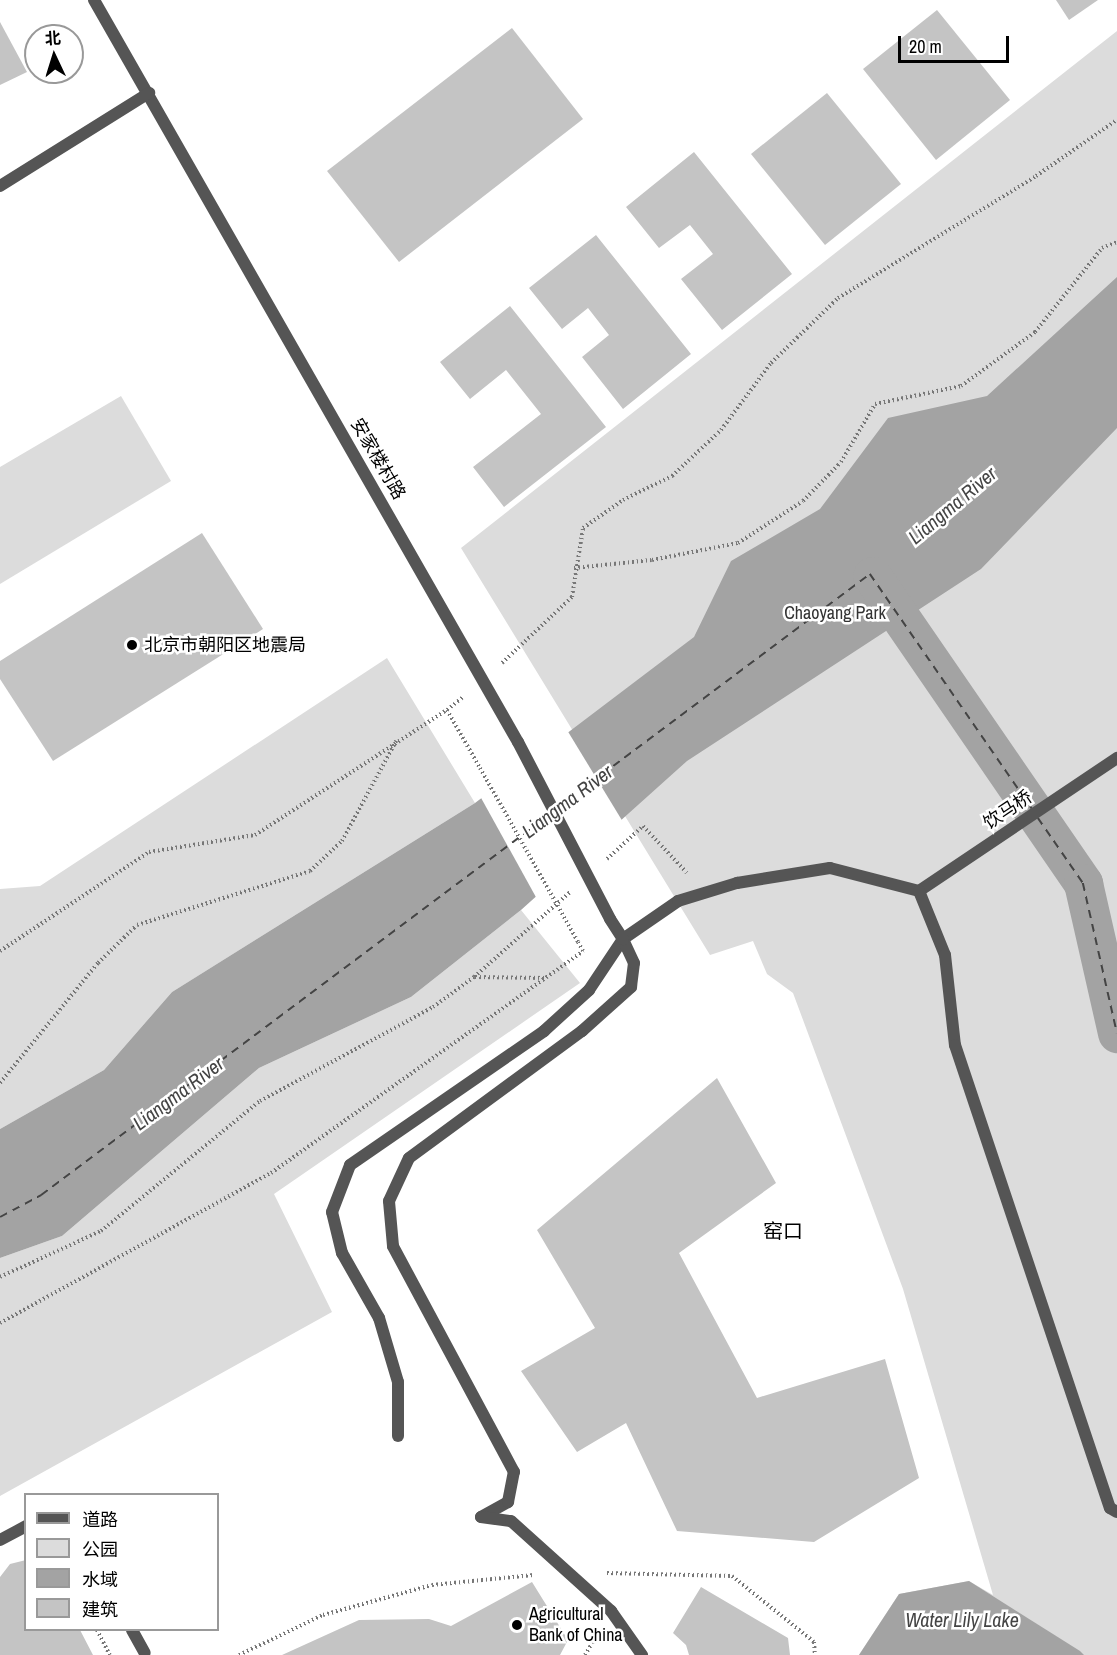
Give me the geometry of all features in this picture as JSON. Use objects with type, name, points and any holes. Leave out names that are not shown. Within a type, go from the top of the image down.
[{"type":"street","name":"安家楼村路","points":[[94,0],[484,681],[634,963],[631,987],[582,1031],[409,1158],[389,1201],[393,1246],[514,1472],[508,1502],[481,1517],[511,1521],[568,1572]]},
{"type":"street","points":[[0,186],[149,93]]},
{"type":"street","name":"饮马桥","points":[[919,891],[1117,758]]},
{"type":"street","points":[[398,1436],[398,1382],[379,1318],[342,1253],[332,1212],[350,1165],[544,1031],[589,990],[623,939],[678,901],[736,883],[830,868],[919,891],[945,955],[955,1045],[1110,1508],[1117,1512]]},
{"type":"street","points":[[0,1540],[24,1527]]},
{"type":"street","points":[[568,1572],[611,1611],[642,1655]]},
{"type":"street","points":[[133,1631],[146,1653]]},
{"type":"path","points":[[0,951],[149,852],[255,835],[396,740],[447,710],[484,681],[572,597],[574,568],[583,528],[623,500],[672,476],[721,430],[771,363],[838,298],[1036,176],[1117,120]]},
{"type":"path","points":[[574,568],[652,560],[738,543],[803,501],[826,478],[841,462],[874,404],[961,386],[1035,332],[1102,248],[1117,242]]},
{"type":"path","points":[[0,1323],[272,1173],[583,951],[447,710]]},
{"type":"path","points":[[0,1083],[98,963],[136,926],[310,871],[342,841],[396,740]]},
{"type":"path","points":[[601,864],[643,826],[705,892]]},
{"type":"path","points":[[0,1277],[101,1231],[260,1101],[433,1007],[474,977],[576,887]]},
{"type":"path","points":[[474,977],[546,978]]},
{"type":"path","points":[[239,1655],[323,1616],[432,1585],[568,1572],[732,1576],[814,1642],[815,1655]]},
{"type":"path","points":[[98,1631],[110,1655]]},
{"type":"green space","name":"Chaoyang Park","points":[[1117,31],[1117,1655],[859,1655],[899,1594],[969,1581],[993,1595],[903,1289],[793,993],[767,974],[753,941],[710,955],[461,548]]},
{"type":"green space","points":[[121,396],[171,481],[0,584],[0,467]]},
{"type":"green space","points":[[387,658],[475,803],[172,992],[104,1070],[0,1129],[0,889],[40,886]]},
{"type":"green space","points":[[521,910],[580,983],[274,1194],[332,1312],[0,1496],[0,1258],[62,1236],[259,1068],[411,997]]},
{"type":"water","name":"Liangma River","points":[[1117,277],[1117,428],[981,569],[687,761],[521,910],[411,997],[259,1068],[62,1236],[0,1258],[0,1129],[104,1070],[172,992],[475,803],[694,637],[731,561],[820,509],[888,418],[987,396]]},
{"type":"water","name":"Water Lily Lake","points":[[969,1581],[1084,1655],[859,1655],[899,1594]]},
{"type":"pier","points":[[567,730],[623,822],[537,899],[480,796]]},
{"type":"building","points":[[1056,0],[1098,0],[1069,20]]},
{"type":"building","points":[[937,10],[1010,100],[936,160],[863,69]]},
{"type":"building","points":[[0,22],[24,66],[24,73],[0,85]]},
{"type":"building","points":[[512,28],[583,119],[399,262],[327,171]]},
{"type":"building","points":[[827,93],[901,184],[825,245],[751,154]]},
{"type":"building","points":[[694,152],[792,274],[722,330],[681,279],[713,254],[690,225],[659,248],[626,207]]},
{"type":"building","points":[[596,235],[691,354],[623,409],[582,357],[609,335],[588,308],[562,329],[529,288]]},
{"type":"building","points":[[510,306],[606,427],[504,507],[473,467],[541,414],[506,370],[470,399],[440,362]]},
{"type":"building","name":"北京市朝阳区地震局","points":[[202,533],[263,629],[53,761],[0,679],[0,661]]},
{"type":"building","points":[[717,1078],[776,1183],[679,1253],[757,1398],[885,1359],[919,1478],[814,1542],[677,1531],[626,1423],[577,1452],[521,1371],[595,1328],[537,1230]]},
{"type":"building","points":[[24,1560],[24,1631],[81,1631],[93,1655],[0,1655],[0,1577],[10,1564]]},
{"type":"building","points":[[532,1582],[568,1640],[560,1655],[282,1655],[359,1620],[429,1619],[451,1626]]},
{"type":"building","points":[[701,1587],[788,1638],[790,1655],[689,1655],[686,1645],[673,1633]]},
{"type":"waterway","points":[[872,576],[1083,883],[1117,1033]]},
{"type":"ferry route","points":[[557,808],[870,574],[1032,809]]},
{"type":"ferry route","points":[[0,1217],[41,1195],[549,815]]},
{"type":"ferry route","points":[[1038,818],[1083,883],[1117,1033]]},
{"type":"place","name":"北京市朝阳区地震局","points":[[132,645]]},
{"type":"place","name":"Agricultural Bank of China","points":[[517,1625]]},
{"type":"district","name":"窑口","points":[[783,1230]]}]
